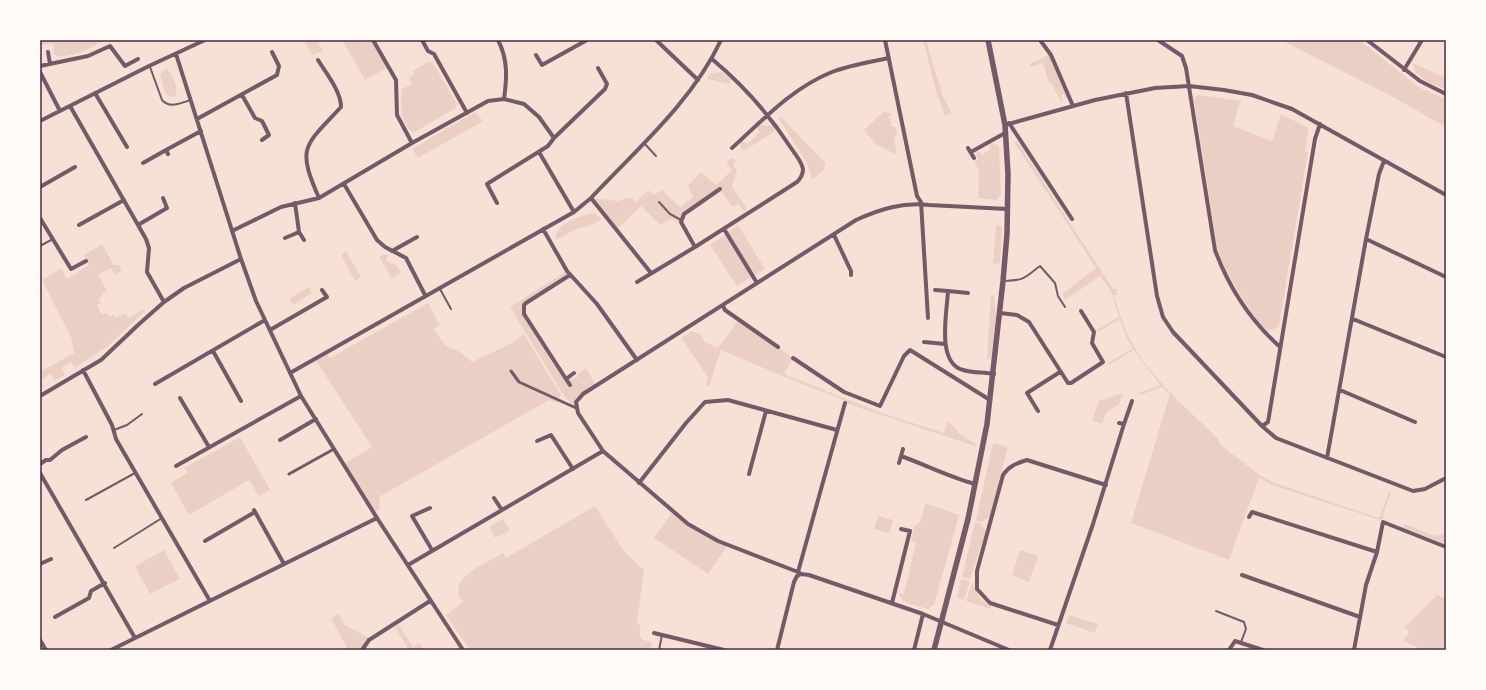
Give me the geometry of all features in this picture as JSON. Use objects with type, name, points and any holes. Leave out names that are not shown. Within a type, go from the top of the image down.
[{"type":"street","points":[[40,121],[149,66],[205,40]]},
{"type":"street","points":[[373,40],[396,80],[397,115],[412,143]]},
{"type":"street","points":[[422,40],[428,51],[434,54],[467,113]]},
{"type":"street","points":[[498,40],[505,57],[506,70],[504,99]]},
{"type":"street","points":[[536,55],[542,65],[586,40]]},
{"type":"street","points":[[656,40],[698,80]]},
{"type":"street","points":[[290,373],[425,295],[574,212],[591,198],[680,104],[712,59],[721,40]]},
{"type":"street","points":[[885,40],[917,196],[921,202],[928,318]]},
{"type":"street","points":[[988,40],[1007,124],[1072,219]]},
{"type":"street","points":[[1040,40],[1051,55],[1073,106]]},
{"type":"street","points":[[1158,40],[1182,56],[1186,68],[1215,250],[1221,266],[1243,308],[1260,329],[1280,347]]},
{"type":"street","points":[[1367,40],[1404,70],[1428,86],[1446,94]]},
{"type":"street","points":[[1404,70],[1422,40]]},
{"type":"street","points":[[40,66],[88,56],[110,46],[125,66],[138,59]]},
{"type":"street","points":[[48,52],[50,64]]},
{"type":"street","points":[[197,119],[277,75],[279,66],[272,52]]},
{"type":"street","points":[[176,54],[253,293],[301,396],[377,518],[463,650]]},
{"type":"street","points":[[318,58],[339,96],[341,107]]},
{"type":"street","points":[[732,148],[786,98],[823,76],[834,71],[889,58]]},
{"type":"street","points":[[637,282],[724,229],[797,182],[802,176],[803,168],[797,157],[768,115],[739,82],[712,59]]},
{"type":"street","points":[[497,203],[486,184],[548,146],[554,138],[605,90],[607,84],[598,68]]},
{"type":"street","points":[[40,72],[60,111]]},
{"type":"street","points":[[1007,124],[1126,93],[1155,88],[1189,86],[1252,95],[1292,109],[1446,195]]},
{"type":"street","points":[[95,93],[127,147]]},
{"type":"street","points":[[1126,93],[1157,296],[1163,317],[1173,332],[1262,426],[1276,438],[1413,491],[1425,489],[1446,478]]},
{"type":"street","points":[[242,94],[254,118],[262,121],[269,135],[262,140]]},
{"type":"street","points":[[232,231],[268,212],[295,203],[319,198],[412,143],[488,101],[504,99],[524,104],[532,110],[554,138]]},
{"type":"street","points":[[70,106],[138,225],[149,248],[148,272],[164,302]]},
{"type":"street","points":[[341,107],[347,108]]},
{"type":"street","points":[[319,198],[306,162],[308,146],[341,107]]},
{"type":"street","points":[[934,650],[968,519],[994,374],[1008,209],[1008,174],[1005,133],[1007,124]]},
{"type":"street","points":[[1262,426],[1268,422],[1315,139],[1320,124]]},
{"type":"street","points":[[143,163],[167,152],[201,131]]},
{"type":"street","points":[[974,158],[970,150],[1005,133]]},
{"type":"street","points":[[540,152],[574,212]]},
{"type":"street","points":[[1326,458],[1353,319],[1366,239],[1379,174],[1384,161]]},
{"type":"street","points":[[40,186],[75,167]]},
{"type":"street","points":[[344,184],[377,240],[392,251],[406,258],[425,295]]},
{"type":"street","points":[[695,247],[681,220],[684,214],[720,189]]},
{"type":"street","points":[[138,225],[166,208],[167,205],[163,198]]},
{"type":"street","points":[[591,198],[651,273]]},
{"type":"street","points":[[79,225],[124,200]]},
{"type":"street","points":[[576,408],[578,398],[757,282],[856,220],[872,212],[887,207],[921,202],[929,205],[1008,209]]},
{"type":"street","points":[[295,203],[299,232],[304,240]]},
{"type":"street","points":[[40,218],[71,269],[86,261]]},
{"type":"street","points":[[543,229],[570,275],[600,308],[637,360]]},
{"type":"street","points":[[724,229],[757,282]]},
{"type":"street","points":[[285,238],[299,232]]},
{"type":"street","points":[[834,235],[851,271],[851,275]]},
{"type":"street","points":[[392,251],[417,237]]},
{"type":"street","points":[[1366,239],[1446,277]]},
{"type":"street","points":[[40,396],[111,352],[164,302],[206,276],[241,259]]},
{"type":"street","points":[[570,275],[526,302],[523,309],[524,314],[570,385]]},
{"type":"street","points":[[270,330],[327,297],[322,290]]},
{"type":"street","points":[[936,290],[968,293]]},
{"type":"street","points":[[948,291],[944,344],[948,358],[961,370],[994,374]]},
{"type":"street","points":[[722,306],[725,310],[778,347]]},
{"type":"street","points":[[1000,312],[1016,315],[1029,322],[1068,383],[1072,382],[1103,362],[1092,343],[1094,332],[1081,311]]},
{"type":"street","points":[[1353,319],[1446,357]]},
{"type":"street","points":[[154,384],[265,320]]},
{"type":"street","points":[[924,342],[944,344]]},
{"type":"street","points":[[793,358],[844,392],[880,406],[904,356],[910,350],[990,400]]},
{"type":"street","points":[[213,351],[241,400]]},
{"type":"street","points":[[83,370],[116,439],[210,601]]},
{"type":"street","points":[[511,371],[519,382],[576,408],[603,451],[688,524],[706,536],[800,573],[923,614],[1009,650]]},
{"type":"street","points":[[1038,411],[1026,393],[1060,372]]},
{"type":"street","points":[[566,379],[574,373]]},
{"type":"street","points":[[159,374],[162,380]]},
{"type":"street","points":[[1340,390],[1415,422]]},
{"type":"street","points":[[176,466],[301,396]]},
{"type":"street","points":[[180,398],[209,447]]},
{"type":"street","points":[[639,483],[686,423],[706,402],[728,400],[837,430]]},
{"type":"street","points":[[1050,650],[1106,485],[1121,424],[1132,401]]},
{"type":"street","points":[[777,650],[794,582],[800,573],[837,430],[846,402]]},
{"type":"street","points":[[749,474],[766,411]]},
{"type":"street","points":[[280,440],[316,419]]},
{"type":"street","points":[[537,440],[550,435],[573,469]]},
{"type":"street","points":[[40,464],[46,460],[50,460],[62,450],[86,437]]},
{"type":"street","points":[[289,474],[334,449]]},
{"type":"street","points":[[899,463],[903,449]]},
{"type":"street","points":[[408,565],[603,451]]},
{"type":"street","points":[[901,456],[933,468],[950,477],[975,484]]},
{"type":"street","points":[[1058,625],[990,602],[977,589],[977,571],[1003,475],[1012,466],[1027,460],[1106,485]]},
{"type":"street","points":[[40,473],[105,583],[135,638]]},
{"type":"street","points":[[494,498],[502,510]]},
{"type":"street","points":[[430,508],[412,516],[432,550]]},
{"type":"street","points":[[205,541],[254,511],[284,564]]},
{"type":"street","points":[[1249,517],[1252,512],[1377,552]]},
{"type":"street","points":[[111,650],[377,518]]},
{"type":"street","points":[[1354,650],[1366,585],[1377,552],[1384,522],[1446,547]]},
{"type":"street","points":[[892,603],[910,531],[901,529]]},
{"type":"street","points":[[40,564],[51,559]]},
{"type":"street","points":[[1242,575],[1360,617]]},
{"type":"street","points":[[55,617],[89,598],[91,591],[105,583]]},
{"type":"street","points":[[362,650],[369,640],[430,601]]},
{"type":"street","points":[[914,650],[923,614]]},
{"type":"street","points":[[654,633],[724,650]]},
{"type":"street","points":[[40,640],[46,650]]},
{"type":"street","points":[[1229,650],[1232,642],[1241,642],[1263,650]]},
{"type":"lane","points":[[149,66],[162,100],[165,104],[174,106],[191,100]]},
{"type":"lane","points":[[643,143],[656,156]]},
{"type":"lane","points":[[659,202],[670,214],[681,220]]},
{"type":"lane","points":[[40,246],[53,239]]},
{"type":"lane","points":[[1003,281],[1021,280],[1031,275],[1040,266],[1055,283],[1058,296],[1065,307]]},
{"type":"lane","points":[[440,288],[451,309]]},
{"type":"lane","points":[[113,430],[127,425],[142,414]]},
{"type":"lane","points":[[86,500],[136,473]]},
{"type":"lane","points":[[114,548],[162,518]]},
{"type":"lane","points":[[1216,611],[1244,622],[1246,629],[1241,642]]},
{"type":"lane","points":[[659,650],[662,634]]},
{"type":"shaded area","points":[[40,40],[105,40],[80,53],[59,57],[54,54],[53,43],[43,45]]},
{"type":"shaded area","points":[[303,40],[317,40],[323,51],[312,55]]},
{"type":"shaded area","points":[[342,40],[360,40],[361,42],[373,40],[389,67],[365,80]]},
{"type":"shaded area","points":[[923,40],[926,40],[943,97],[952,113],[945,116],[936,91]]},
{"type":"shaded area","points":[[1281,40],[1359,40],[1420,88],[1446,99],[1446,127],[1391,96]]},
{"type":"shaded area","points":[[1049,55],[1067,98],[1065,99],[1064,94],[1061,95],[1063,100],[1061,101],[1051,83],[1049,83],[1043,63],[1030,67],[1029,64]]},
{"type":"shaded area","points":[[428,62],[433,63],[457,104],[456,108],[413,133],[403,119],[401,107],[402,89],[412,84],[409,77],[414,74],[413,71]]},
{"type":"shaded area","points":[[1413,63],[1446,78],[1446,89],[1425,80],[1416,72]]},
{"type":"shaded area","points":[[166,68],[174,81],[176,96],[171,97],[164,91],[160,74]]},
{"type":"shaded area","points":[[722,72],[730,79],[730,84],[707,79],[710,74]]},
{"type":"shaded area","points":[[1199,95],[1240,101],[1233,126],[1272,141],[1281,114],[1309,128],[1305,151],[1308,152],[1279,325],[1274,329],[1267,330],[1263,327],[1249,308],[1231,279],[1217,247],[1194,100],[1195,97]]},
{"type":"shaded area","points":[[884,111],[893,115],[889,116],[892,127],[896,127],[897,135],[894,136],[897,155],[877,145],[864,130]]},
{"type":"shaded area","points":[[475,112],[483,121],[418,158],[412,149]]},
{"type":"shaded area","points":[[781,117],[826,164],[823,171],[812,179],[807,163],[779,119]]},
{"type":"shaded area","points":[[759,125],[773,126],[776,130],[744,151],[741,146],[741,141],[742,140],[747,144],[760,132],[756,127]]},
{"type":"shaded area","points":[[1017,141],[1113,289],[1117,289],[1117,295],[1114,296],[1119,313],[1123,324],[1139,354],[1160,381],[1220,441],[1219,442],[1221,445],[1258,474],[1275,483],[1379,518],[1389,492],[1391,492],[1383,515],[1384,518],[1380,520],[1272,485],[1259,478],[1229,560],[1131,523],[1170,394],[1162,387],[1140,395],[1139,393],[1160,385],[1134,350],[1109,365],[1108,363],[1133,348],[1126,337],[1120,319],[1098,332],[1097,330],[1119,317],[1111,291],[1100,276],[1065,300],[1062,294],[1096,268],[1014,142]]},
{"type":"shaded area","points":[[993,143],[999,146],[1001,194],[996,200],[978,198],[979,170],[974,162],[978,159],[976,155],[978,151],[982,155],[991,149],[989,145]]},
{"type":"shaded area","points":[[734,159],[736,162],[733,164],[737,171],[732,187],[747,208],[744,211],[738,204],[732,207],[720,189],[684,214],[678,222],[671,219],[660,225],[641,206],[616,230],[591,198],[618,201],[630,197],[636,202],[648,190],[654,195],[662,190],[680,207],[693,197],[688,186],[701,172],[716,185],[732,170],[726,162]]},
{"type":"shaded area","points":[[595,213],[602,219],[592,225],[574,230],[556,240],[556,235],[563,225],[576,218]]},
{"type":"shaded area","points":[[738,225],[765,269],[737,286],[710,245]]},
{"type":"shaded area","points":[[996,225],[1002,226],[1000,263],[993,264]]},
{"type":"shaded area","points":[[102,244],[114,265],[119,265],[122,270],[115,275],[111,268],[98,275],[107,291],[102,294],[103,296],[99,299],[101,303],[97,305],[102,315],[107,313],[109,317],[114,315],[116,318],[125,313],[128,318],[144,309],[145,311],[109,345],[75,368],[71,362],[62,368],[65,375],[55,380],[50,374],[41,381],[44,386],[40,388],[40,372],[74,353],[71,337],[42,280],[61,268],[67,279],[89,265],[84,255]]},
{"type":"shaded area","points":[[346,251],[361,277],[355,281],[341,255]]},
{"type":"shaded area","points":[[385,254],[388,255],[386,261],[396,265],[401,273],[392,279],[379,256]]},
{"type":"shaded area","points":[[567,271],[570,275],[526,303],[523,309],[567,380],[578,377],[577,375],[586,368],[596,386],[578,398],[576,408],[564,396],[510,307]]},
{"type":"shaded area","points":[[309,287],[312,293],[293,305],[289,299]]},
{"type":"shaded area","points":[[991,295],[994,295],[996,318],[991,359],[987,358]]},
{"type":"shaded area","points":[[428,303],[440,325],[433,329],[446,346],[460,352],[472,362],[514,342],[524,334],[561,395],[557,403],[549,400],[379,497],[380,509],[374,513],[344,464],[372,447],[315,359],[326,353],[330,358]]},
{"type":"shaded area","points":[[739,319],[793,358],[784,374],[879,412],[944,433],[948,421],[961,435],[976,444],[975,446],[845,403],[840,398],[799,383],[721,350],[709,386],[706,385],[708,377],[681,338],[692,331],[701,335],[705,342],[718,348]]},
{"type":"shaded area","points":[[1123,393],[1119,404],[1106,413],[1102,424],[1092,420],[1099,401]]},
{"type":"shaded area","points":[[240,437],[270,490],[259,496],[249,480],[189,515],[171,483],[187,473],[184,468]]},
{"type":"shaded area","points":[[993,443],[1008,447],[990,516],[982,522],[976,520]]},
{"type":"shaded area","points":[[925,503],[959,515],[934,605],[928,609],[904,602],[898,593],[904,594],[916,542],[911,541],[914,526],[921,521]]},
{"type":"shaded area","points":[[595,506],[623,550],[644,570],[637,623],[640,625],[640,636],[643,640],[652,642],[650,650],[470,650],[446,615],[463,602],[458,591],[459,585],[463,579],[483,564],[503,553],[506,558]]},
{"type":"shaded area","points":[[673,511],[688,524],[728,545],[708,574],[654,538]]},
{"type":"shaded area","points":[[878,516],[893,520],[889,533],[874,529]]},
{"type":"shaded area","points":[[503,519],[510,530],[495,538],[489,527]]},
{"type":"shaded area","points":[[975,522],[981,524],[986,532],[970,579],[962,577]]},
{"type":"shaded area","points":[[1405,524],[1435,536],[1444,534],[1446,535],[1446,544],[1402,527]]},
{"type":"shaded area","points":[[164,550],[180,579],[150,594],[135,566]]},
{"type":"shaded area","points":[[1020,550],[1038,556],[1029,582],[1012,575]]},
{"type":"shaded area","points":[[961,579],[970,581],[964,600],[957,598]]},
{"type":"shaded area","points":[[973,581],[979,596],[984,602],[991,606],[990,609],[966,601]]},
{"type":"shaded area","points":[[1437,595],[1446,599],[1446,650],[1423,650],[1404,641],[1404,638],[1410,632],[1405,627]]},
{"type":"shaded area","points":[[339,614],[345,625],[371,639],[362,650],[348,650],[331,618]]},
{"type":"shaded area","points":[[1069,615],[1098,624],[1095,633],[1066,623]]},
{"type":"shaded area","points":[[399,625],[413,647],[420,643],[424,650],[409,650],[395,627]]}]
